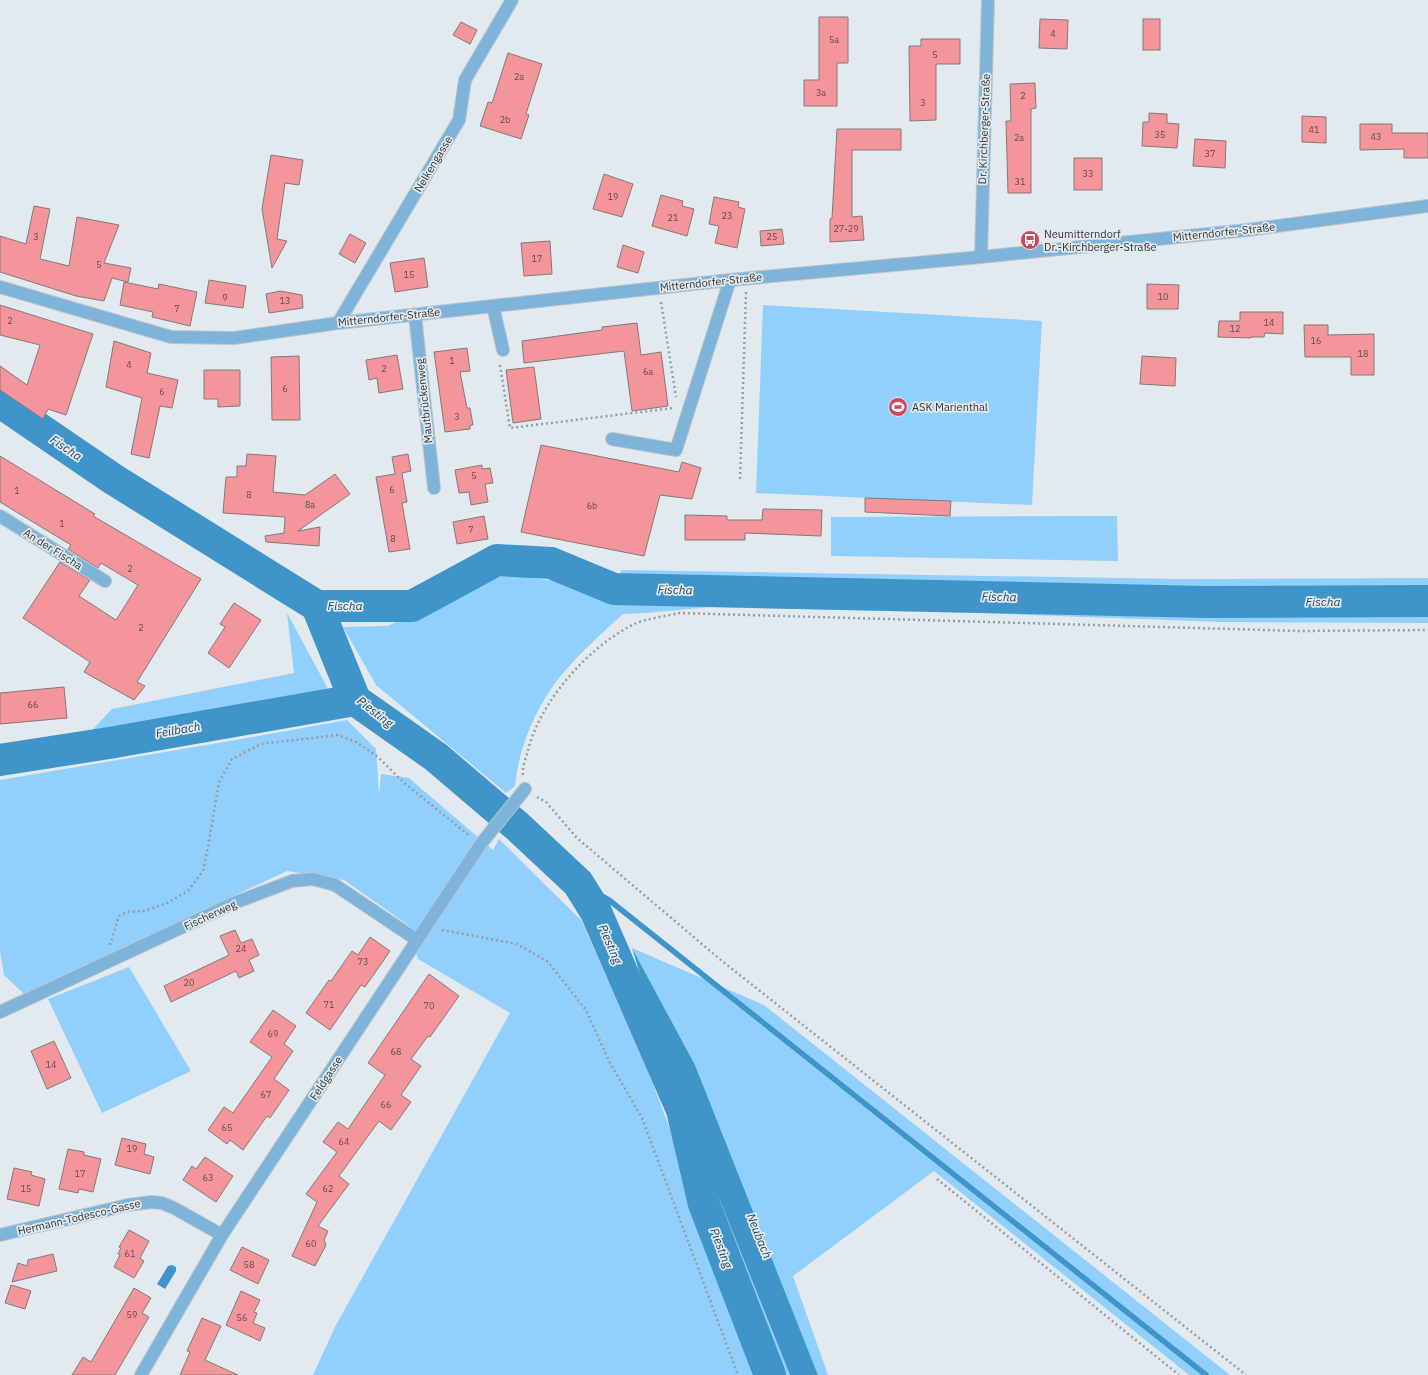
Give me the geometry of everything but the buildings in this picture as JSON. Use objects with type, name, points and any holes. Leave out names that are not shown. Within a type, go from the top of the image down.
[{"type":"street","name":"Nelkengasse","points":[[338,323],[459,120],[465,80],[512,0]]},
{"type":"street","name":"Dr. Kirchberger-Straße","points":[[981,257],[988,0]]},
{"type":"street","name":"Mitterndorfer-Straße","points":[[0,287],[171,337],[234,338],[338,323],[747,278],[981,257],[1247,230],[1428,206]]},
{"type":"street","points":[[612,439],[676,450],[730,280]]},
{"type":"street","points":[[493,306],[503,350]]},
{"type":"street","name":"Mautbrückenweg","points":[[415,315],[434,488]]},
{"type":"street","name":"An der Fischa","points":[[0,516],[105,581]]},
{"type":"street","name":"Feldgasse","points":[[141,1375],[222,1235],[480,845],[525,789]]},
{"type":"street","name":"Fischerweg","points":[[0,1012],[234,903],[292,881],[313,879],[334,885],[417,940]]},
{"type":"street","name":"Hermann-Todesco-Gasse","points":[[0,1235],[148,1202],[162,1203],[174,1208],[222,1235]]},
{"type":"path","points":[[740,479],[747,278]]},
{"type":"path","points":[[658,288],[678,408]]},
{"type":"path","points":[[503,350],[499,354],[510,428],[690,406]]},
{"type":"path","points":[[1246,1375],[722,961],[578,838],[546,802],[525,789],[522,772],[528,746],[537,723],[562,685],[598,647],[635,623],[679,613],[1300,631],[1428,630]]},
{"type":"path","points":[[102,965],[119,916],[127,912],[144,911],[166,903],[188,891],[203,871],[219,782],[232,759],[261,744],[338,735],[356,742],[378,757],[404,782],[480,845]]},
{"type":"path","points":[[426,927],[517,944],[548,962],[586,1010],[610,1063],[642,1118],[738,1375]]},
{"type":"path","points":[[937,1179],[1178,1375]]},
{"type":"shaded area","name":"ASK Marienthal","points":[[763,305],[1042,321],[1032,505],[756,493]]},
{"type":"shaded area","points":[[1117,516],[1118,561],[831,556],[831,517]]},
{"type":"shaded area","points":[[621,570],[1179,579],[1428,578],[1428,623],[1222,622],[975,613],[711,607],[623,614],[571,664],[554,684],[538,711],[525,740],[517,771],[515,786],[506,793],[376,685],[343,627],[387,626],[504,575],[568,582],[613,600]]},
{"type":"shaded area","points":[[287,613],[332,696],[82,741],[112,709],[294,673]]},
{"type":"shaded area","points":[[347,720],[376,749],[379,795],[381,774],[409,778],[493,850],[499,839],[582,921],[644,1060],[688,1177],[723,1208],[790,1375],[313,1375],[336,1325],[510,1013],[418,959],[408,925],[344,880],[287,871],[24,994],[4,975],[0,951],[0,780]]},
{"type":"shaded area","points":[[632,948],[764,1005],[1230,1375],[1189,1375],[934,1171],[793,1276],[828,1375],[818,1375],[695,1065]]},
{"type":"shaded area","points":[[129,967],[191,1071],[102,1113],[48,999]]},
{"type":"water","name":"Neubach","points":[[632,948],[695,1065],[818,1375],[790,1375],[682,1110]]},
{"type":"water","points":[[172,1265],[176,1267],[176,1271],[165,1289],[157,1284],[168,1266]]},
{"type":"waterway","name":"Fischa","points":[[0,402],[113,479],[317,606],[412,606],[497,560],[551,563],[614,589],[1207,602],[1428,601]]},
{"type":"waterway","name":"Piesting","points":[[317,606],[355,700],[436,757],[517,826],[578,883],[596,912],[682,1110],[704,1204],[770,1375]]},
{"type":"waterway","name":"Feilbach","points":[[0,760],[109,743],[355,700]]},
{"type":"waterway","points":[[578,883],[609,900],[1206,1375]]},
{"type":"place","name":"Neumitterndorf Dr.-Kirchberger-Straße","points":[[1030,240]]},
{"type":"place","name":"ASK Marienthal","points":[[898,407]]}]
